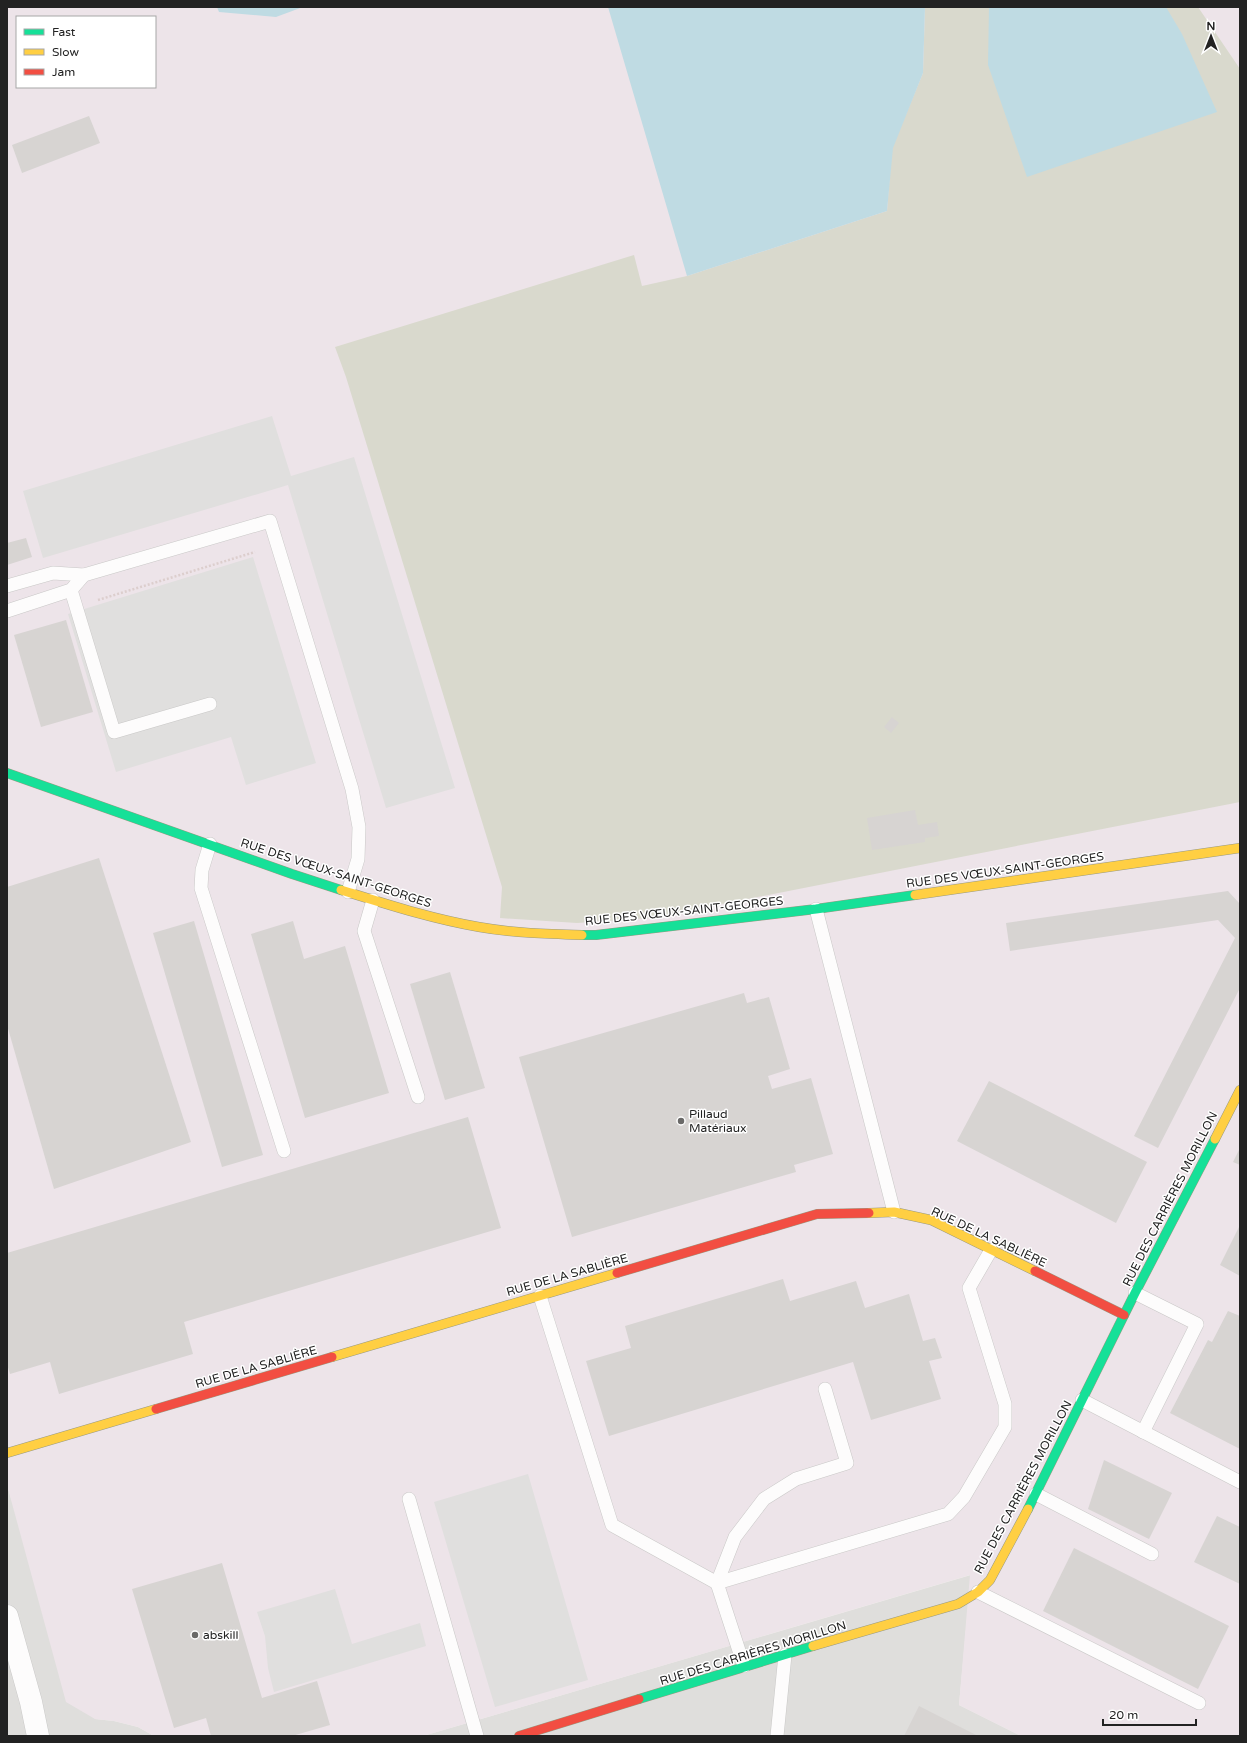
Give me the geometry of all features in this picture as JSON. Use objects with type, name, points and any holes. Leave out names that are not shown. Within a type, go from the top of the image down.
[{"type":"street","name":"RUE DES VŒUX-SAINT-GEORGES","points":[[7,773],[373,900],[428,916],[479,927],[537,934],[596,935],[816,909],[1240,848]]},
{"type":"street","name":"RUE DES CARRIÈRES MORILLON","points":[[519,1736],[744,1666],[958,1604],[978,1592],[990,1580],[1036,1494],[1135,1293],[1240,1090]]},
{"type":"street","name":"RUE DE LA SABLIÈRE","points":[[7,1453],[817,1214],[894,1212],[931,1220],[1124,1315]]},
{"type":"street","points":[[7,1616],[31,1702],[38,1736]]},
{"type":"lane","points":[[7,586],[46,574],[84,575],[270,521],[352,789],[359,827],[358,859],[348,892]]},
{"type":"lane","points":[[7,611],[71,590],[84,575]]},
{"type":"lane","points":[[71,590],[114,732],[210,704]]},
{"type":"lane","points":[[210,844],[202,870],[201,888],[284,1151]]},
{"type":"lane","points":[[373,900],[364,931],[418,1097]]},
{"type":"lane","points":[[816,909],[894,1212]]},
{"type":"lane","points":[[540,1296],[612,1525],[718,1583],[948,1514],[964,1497],[1005,1427],[1005,1404],[969,1288],[991,1250]]},
{"type":"lane","points":[[1135,1293],[1197,1324],[1143,1432]]},
{"type":"lane","points":[[744,1666],[718,1583],[735,1537],[764,1499],[796,1479],[847,1463],[824,1389]]},
{"type":"lane","points":[[1082,1400],[1240,1482]]},
{"type":"lane","points":[[1036,1494],[1152,1554]]},
{"type":"lane","points":[[409,1499],[477,1736]]},
{"type":"lane","points":[[978,1592],[1199,1703]]},
{"type":"lane","points":[[777,1736],[785,1655]]},
{"type":"path","points":[[76,607],[277,545]]},
{"type":"shaded area","points":[[7,7],[1240,7],[1240,1736],[1021,1736],[959,1705],[970,1575],[423,1736],[154,1736],[138,1727],[114,1721],[95,1719],[66,1702],[7,1485]]},
{"type":"shaded area","points":[[925,7],[1198,7],[1240,69],[1240,802],[651,918],[577,923],[500,918],[502,887],[346,377],[335,347],[634,255],[642,286],[687,276],[887,211],[892,148],[923,73]]},
{"type":"shaded area","points":[[272,416],[291,476],[354,457],[455,788],[386,808],[288,485],[43,558],[23,491]]},
{"type":"shaded area","points":[[253,557],[316,763],[246,785],[231,737],[116,772],[68,614]]},
{"type":"shaded area","points":[[528,1474],[588,1680],[495,1707],[434,1502]]},
{"type":"shaded area","points":[[7,1485],[18,1521],[95,1719],[114,1721],[138,1727],[154,1736],[7,1736]]},
{"type":"shaded area","points":[[971,1575],[959,1705],[1021,1736],[423,1736]]},
{"type":"shaded area","points":[[335,1589],[352,1644],[420,1623],[426,1646],[274,1692],[268,1668],[265,1636],[257,1612]]},
{"type":"water","points":[[217,7],[303,7],[276,17],[219,12]]},
{"type":"water","points":[[608,7],[925,7],[923,73],[893,148],[887,211],[687,276]]},
{"type":"water","points":[[989,7],[1166,7],[1182,34],[1217,112],[1027,177],[988,65]]},
{"type":"building","points":[[89,116],[100,143],[22,173],[12,145]]},
{"type":"building","points":[[26,538],[32,557],[7,565],[7,543]]},
{"type":"building","points":[[66,620],[93,712],[41,727],[14,635]]},
{"type":"building","points":[[892,717],[899,723],[891,733],[884,727]]},
{"type":"building","points":[[915,810],[918,825],[937,822],[939,836],[925,838],[925,842],[872,850],[867,818]]},
{"type":"building","points":[[99,858],[191,1142],[54,1189],[7,1025],[7,887]]},
{"type":"building","points":[[1228,891],[1240,904],[1240,988],[1158,1148],[1134,1136],[1235,938],[1218,920],[1010,951],[1006,923]]},
{"type":"building","points":[[194,921],[263,1155],[222,1167],[153,933]]},
{"type":"building","points":[[293,921],[304,959],[345,946],[389,1093],[305,1118],[251,934]]},
{"type":"building","points":[[450,972],[485,1088],[445,1100],[410,984]]},
{"type":"building","name":"Pillaud Matériaux","points":[[744,993],[747,1003],[769,997],[790,1069],[768,1076],[772,1089],[811,1078],[833,1154],[794,1165],[796,1172],[572,1237],[519,1057]]},
{"type":"building","points":[[989,1081],[1147,1162],[1116,1223],[957,1141]]},
{"type":"building","points":[[468,1117],[501,1228],[184,1322],[193,1354],[59,1394],[50,1362],[10,1374],[7,1364],[7,1253]]},
{"type":"building","points":[[1240,1148],[1240,1165],[1233,1162]]},
{"type":"building","points":[[1240,1225],[1240,1276],[1220,1265]]},
{"type":"building","points":[[783,1279],[790,1301],[856,1281],[865,1308],[909,1294],[923,1341],[935,1338],[942,1358],[929,1361],[941,1399],[871,1420],[853,1362],[609,1436],[586,1361],[631,1348],[625,1326]]},
{"type":"building","points":[[1228,1311],[1240,1316],[1240,1449],[1170,1413],[1208,1340],[1212,1342]]},
{"type":"building","points":[[1104,1460],[1172,1493],[1149,1539],[1088,1509]]},
{"type":"building","points":[[1217,1516],[1240,1527],[1240,1584],[1194,1562]]},
{"type":"building","points":[[1074,1548],[1229,1626],[1198,1689],[1043,1611]]},
{"type":"building","name":"abskill","points":[[222,1563],[262,1698],[317,1681],[330,1725],[292,1736],[211,1736],[206,1718],[174,1728],[132,1589]]},
{"type":"building","points":[[919,1706],[978,1736],[904,1736]]},
{"type":"traffic: fast","points":[[7,773],[341,890]]},
{"type":"traffic: fast","points":[[582,935],[596,935],[816,909],[915,895]]},
{"type":"traffic: fast","points":[[1028,1509],[1135,1293],[1215,1139]]},
{"type":"traffic: fast","points":[[639,1699],[813,1646]]},
{"type":"traffic: slow","points":[[915,895],[1240,848]]},
{"type":"traffic: slow","points":[[341,890],[392,906],[461,924],[517,932],[582,935]]},
{"type":"traffic: slow","points":[[1215,1139],[1240,1090]]},
{"type":"traffic: slow","points":[[869,1213],[894,1212],[931,1220],[1035,1271]]},
{"type":"traffic: slow","points":[[332,1357],[617,1273]]},
{"type":"traffic: slow","points":[[7,1453],[156,1409]]},
{"type":"traffic: slow","points":[[813,1646],[958,1604],[978,1592],[990,1580],[1028,1509]]},
{"type":"traffic: jam","points":[[617,1273],[817,1214],[869,1213]]},
{"type":"traffic: jam","points":[[1035,1271],[1124,1315]]},
{"type":"traffic: jam","points":[[156,1409],[332,1357]]},
{"type":"traffic: jam","points":[[519,1736],[639,1699]]},
{"type":"place","name":"Pillaud Matériaux","points":[[681,1121]]},
{"type":"place","name":"abskill","points":[[195,1635]]}]
